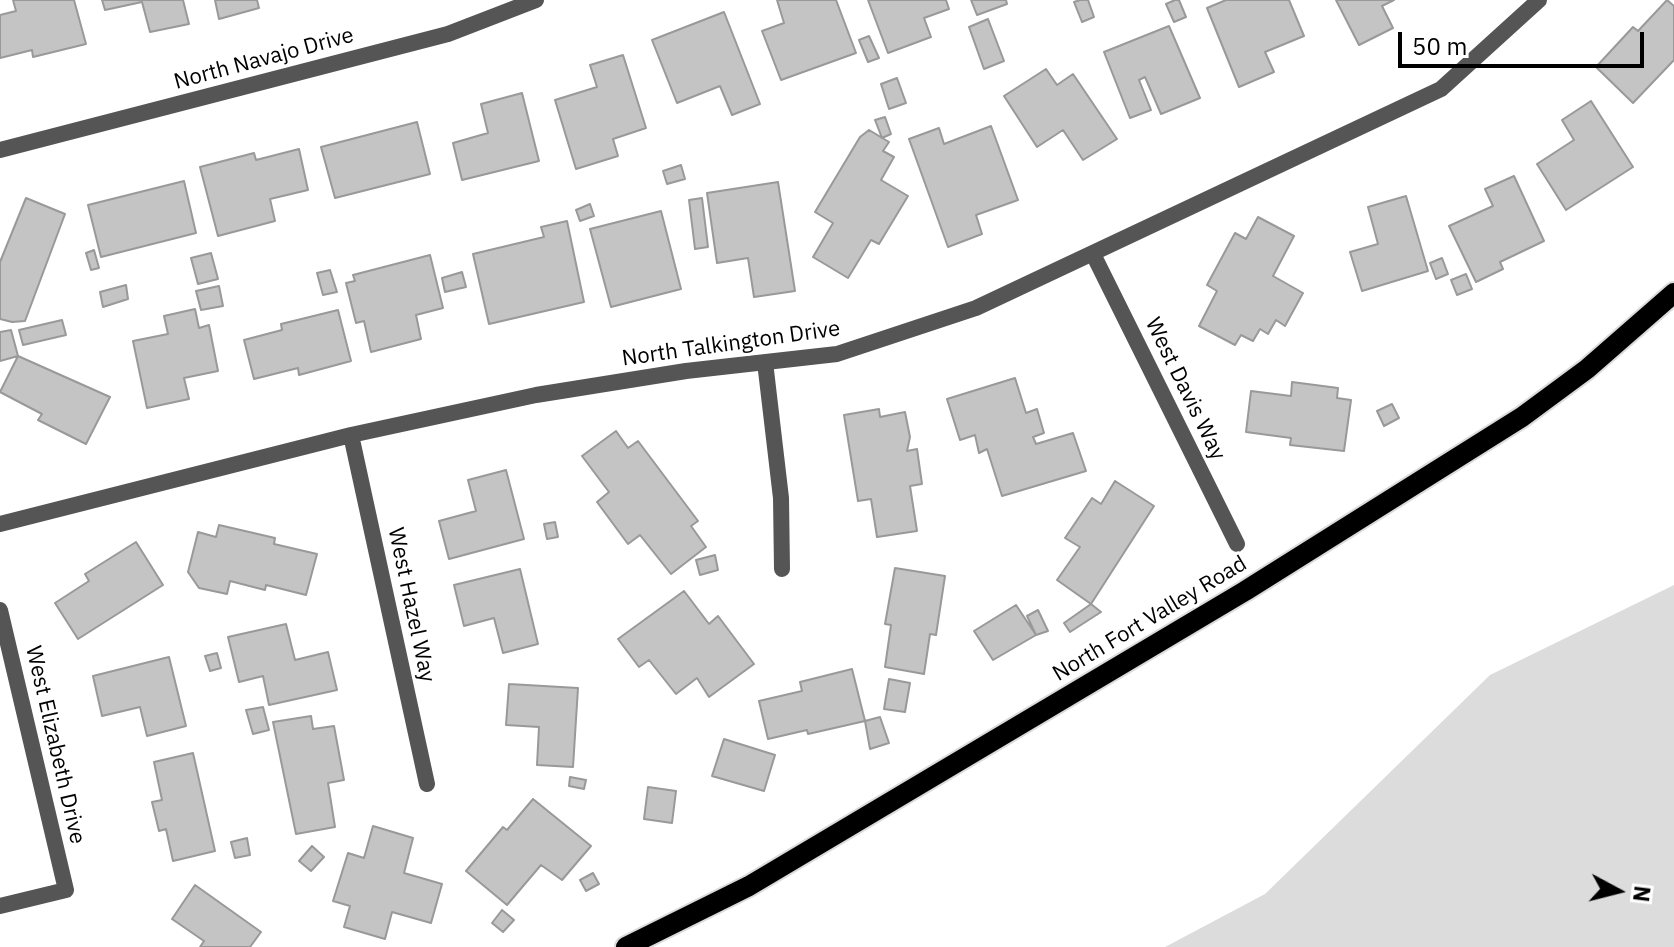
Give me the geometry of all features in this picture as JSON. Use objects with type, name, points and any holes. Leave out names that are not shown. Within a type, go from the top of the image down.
[{"type":"main road","name":"North Fort Valley Road","points":[[626,947],[749,886],[1258,583],[1522,417],[1587,369],[1674,293]]},
{"type":"street","name":"North Navajo Drive","points":[[0,150],[448,34],[536,0]]},
{"type":"street","name":"North Talkington Drive","points":[[0,524],[351,435],[536,395],[686,371],[837,354],[963,313],[1441,89],[1539,0]]},
{"type":"street","name":"West Davis Way","points":[[1093,254],[1237,544]]},
{"type":"street","points":[[765,362],[781,498],[782,569]]},
{"type":"street","name":"West Hazel Way","points":[[351,435],[427,784]]},
{"type":"street","name":"West Elizabeth Drive","points":[[0,610],[66,890],[0,906]]},
{"type":"shaded area","points":[[1674,585],[1674,947],[1165,947],[1265,894],[1490,675]]},
{"type":"building","points":[[13,0],[74,0],[86,44],[33,57],[32,50],[0,58],[0,15],[16,11]]},
{"type":"building","points":[[102,0],[183,0],[189,24],[150,32],[142,2],[105,10]]},
{"type":"building","points":[[215,0],[257,0],[259,8],[219,19]]},
{"type":"building","points":[[777,0],[836,0],[856,53],[781,80],[762,31],[784,23]]},
{"type":"building","points":[[868,0],[946,0],[949,9],[924,18],[931,37],[888,53]]},
{"type":"building","points":[[971,0],[1006,0],[1007,4],[977,15]]},
{"type":"building","points":[[1088,0],[1094,17],[1082,22],[1074,2]]},
{"type":"building","points":[[1179,0],[1186,17],[1174,22],[1166,4]]},
{"type":"building","points":[[1226,0],[1289,0],[1304,36],[1265,52],[1274,72],[1239,87],[1207,8]]},
{"type":"building","points":[[1336,0],[1394,0],[1382,6],[1393,28],[1359,45]]},
{"type":"building","points":[[1667,0],[1674,6],[1674,60],[1633,103],[1596,67],[1633,27],[1638,31]]},
{"type":"building","points":[[724,12],[760,104],[732,115],[720,86],[677,103],[652,40]]},
{"type":"building","points":[[988,19],[1004,61],[984,69],[969,27]]},
{"type":"building","points":[[1169,26],[1200,98],[1161,114],[1145,77],[1139,80],[1151,110],[1130,118],[1104,52]]},
{"type":"building","points":[[869,36],[879,58],[868,62],[859,40]]},
{"type":"building","points":[[623,55],[646,128],[613,139],[618,156],[576,169],[555,100],[597,87],[590,65]]},
{"type":"building","points":[[1046,69],[1057,85],[1073,74],[1117,139],[1083,160],[1063,130],[1037,147],[1004,96]]},
{"type":"building","points":[[897,78],[906,103],[889,109],[881,84]]},
{"type":"building","points":[[522,93],[539,161],[462,180],[453,143],[488,133],[481,104]]},
{"type":"building","points":[[1591,101],[1633,167],[1566,210],[1537,164],[1574,140],[1562,120]]},
{"type":"building","points":[[885,117],[891,134],[882,138],[875,120]]},
{"type":"building","points":[[417,122],[430,174],[335,198],[321,147]]},
{"type":"building","points":[[991,126],[1018,200],[976,215],[982,234],[948,247],[909,139],[939,128],[944,144]]},
{"type":"building","points":[[869,130],[889,142],[883,151],[894,157],[881,180],[908,196],[879,244],[871,240],[848,278],[813,257],[833,223],[815,212],[860,137]]},
{"type":"building","points":[[299,149],[308,190],[270,199],[275,221],[218,236],[200,167],[254,153],[256,160]]},
{"type":"building","points":[[681,165],[685,179],[667,184],[663,171]]},
{"type":"building","points":[[1514,176],[1544,241],[1500,262],[1503,269],[1476,282],[1449,226],[1493,206],[1485,189]]},
{"type":"building","points":[[184,181],[196,233],[101,257],[88,205]]},
{"type":"building","points":[[778,182],[795,291],[754,297],[748,258],[717,263],[707,193]]},
{"type":"building","points":[[1406,196],[1428,271],[1362,291],[1350,252],[1378,244],[1368,207]]},
{"type":"building","points":[[26,198],[65,214],[25,321],[12,322],[0,319],[0,262]]},
{"type":"building","points":[[702,198],[708,247],[695,249],[689,200]]},
{"type":"building","points":[[590,204],[594,216],[580,221],[576,210]]},
{"type":"building","points":[[661,211],[681,289],[611,307],[590,229]]},
{"type":"building","points":[[1258,217],[1294,236],[1273,276],[1303,293],[1285,326],[1276,320],[1268,334],[1260,329],[1253,341],[1241,335],[1235,345],[1199,326],[1217,291],[1207,285],[1235,233],[1246,239]]},
{"type":"building","points":[[567,221],[584,302],[489,324],[473,254],[544,237],[541,227]]},
{"type":"building","points":[[94,250],[99,268],[91,270],[86,253]]},
{"type":"building","points":[[211,253],[218,279],[198,284],[191,258]]},
{"type":"building","points":[[430,255],[443,308],[416,315],[421,339],[371,352],[364,321],[356,323],[346,283],[355,281],[353,275]]},
{"type":"building","points":[[1442,258],[1448,274],[1436,279],[1430,263]]},
{"type":"building","points":[[330,270],[337,292],[323,295],[317,273]]},
{"type":"building","points":[[462,272],[466,287],[445,292],[442,278]]},
{"type":"building","points":[[1466,274],[1472,289],[1457,295],[1451,280]]},
{"type":"building","points":[[126,285],[128,299],[103,307],[100,292]]},
{"type":"building","points":[[219,286],[223,306],[201,310],[196,291]]},
{"type":"building","points":[[195,309],[199,328],[209,325],[218,371],[184,378],[189,399],[147,408],[133,341],[168,334],[164,316]]},
{"type":"building","points":[[338,310],[351,361],[299,375],[298,368],[254,379],[244,340],[282,330],[281,324]]},
{"type":"building","points":[[62,320],[66,335],[23,345],[19,330]]},
{"type":"building","points":[[11,330],[18,356],[0,361],[0,332]]},
{"type":"building","points":[[18,356],[110,397],[86,444],[38,420],[42,414],[0,392]]},
{"type":"building","points":[[1015,378],[1026,413],[1037,409],[1044,433],[1033,437],[1036,444],[1073,433],[1086,471],[1002,496],[987,449],[979,453],[975,435],[960,440],[947,399]]},
{"type":"building","points":[[1292,382],[1338,388],[1337,398],[1351,400],[1344,451],[1290,445],[1291,438],[1246,432],[1251,391],[1291,396]]},
{"type":"building","points":[[1392,404],[1399,418],[1384,426],[1377,411]]},
{"type":"building","points":[[879,409],[880,417],[905,412],[910,437],[907,451],[917,449],[922,484],[910,486],[917,531],[877,537],[871,499],[858,501],[844,415]]},
{"type":"building","points":[[616,431],[628,448],[638,441],[698,521],[691,526],[706,547],[671,574],[640,535],[628,544],[597,502],[609,492],[582,456]]},
{"type":"building","points":[[506,470],[524,539],[449,559],[439,521],[476,511],[468,480]]},
{"type":"building","points":[[1115,481],[1154,506],[1091,604],[1057,580],[1080,547],[1065,538],[1092,498],[1101,504]]},
{"type":"building","points":[[555,522],[558,537],[547,539],[544,524]]},
{"type":"building","points":[[219,525],[275,538],[274,544],[317,554],[306,595],[266,585],[265,590],[230,581],[227,594],[199,588],[188,572],[198,532],[216,537]]},
{"type":"building","points":[[136,542],[163,585],[78,639],[55,603],[89,581],[85,574]]},
{"type":"building","points":[[715,555],[718,570],[700,575],[696,560]]},
{"type":"building","points":[[895,568],[945,576],[936,635],[930,634],[924,674],[885,667],[891,625],[885,624]]},
{"type":"building","points":[[520,569],[538,644],[503,653],[494,618],[464,626],[454,585]]},
{"type":"building","points":[[684,591],[709,624],[718,616],[754,664],[709,697],[697,678],[676,694],[649,660],[639,667],[618,639]]},
{"type":"building","points":[[1091,604],[1101,612],[1070,632],[1064,623]]},
{"type":"building","points":[[1016,605],[1036,635],[993,660],[974,631]]},
{"type":"building","points":[[1038,610],[1048,631],[1036,635],[1027,616]]},
{"type":"building","points":[[286,624],[295,660],[328,652],[337,690],[269,705],[263,676],[239,682],[228,637]]},
{"type":"building","points":[[217,653],[221,668],[210,671],[205,656]]},
{"type":"building","points":[[169,657],[186,726],[147,736],[140,707],[102,716],[93,676]]},
{"type":"building","points":[[852,669],[865,721],[768,739],[759,701],[802,691],[800,682]]},
{"type":"building","points":[[889,679],[910,683],[905,712],[884,709]]},
{"type":"building","points":[[509,684],[578,688],[573,767],[537,765],[539,727],[506,725]]},
{"type":"building","points":[[263,707],[269,730],[253,734],[246,710]]},
{"type":"building","points":[[311,716],[313,729],[334,726],[344,780],[328,783],[335,827],[296,834],[273,722]]},
{"type":"building","points":[[880,717],[889,743],[870,749],[865,721]]},
{"type":"building","points":[[724,739],[775,755],[764,791],[712,776]]},
{"type":"building","points":[[193,753],[215,851],[173,861],[166,829],[159,831],[152,802],[162,800],[154,762]]},
{"type":"building","points":[[570,777],[586,780],[584,789],[569,786]]},
{"type":"building","points":[[648,787],[676,791],[672,823],[644,819]]},
{"type":"building","points":[[533,799],[591,846],[562,880],[541,865],[507,905],[466,871],[503,827],[507,830]]},
{"type":"building","points":[[373,826],[413,838],[404,873],[442,884],[431,923],[392,912],[385,939],[344,927],[350,906],[333,901],[348,853],[364,858]]},
{"type":"building","points":[[247,838],[250,855],[235,858],[231,842]]},
{"type":"building","points":[[312,846],[324,857],[311,871],[299,861]]},
{"type":"building","points":[[593,873],[599,884],[586,891],[580,880]]},
{"type":"building","points":[[195,885],[261,932],[250,947],[200,947],[204,941],[172,919]]},
{"type":"building","points":[[502,910],[514,920],[503,932],[492,923]]}]
